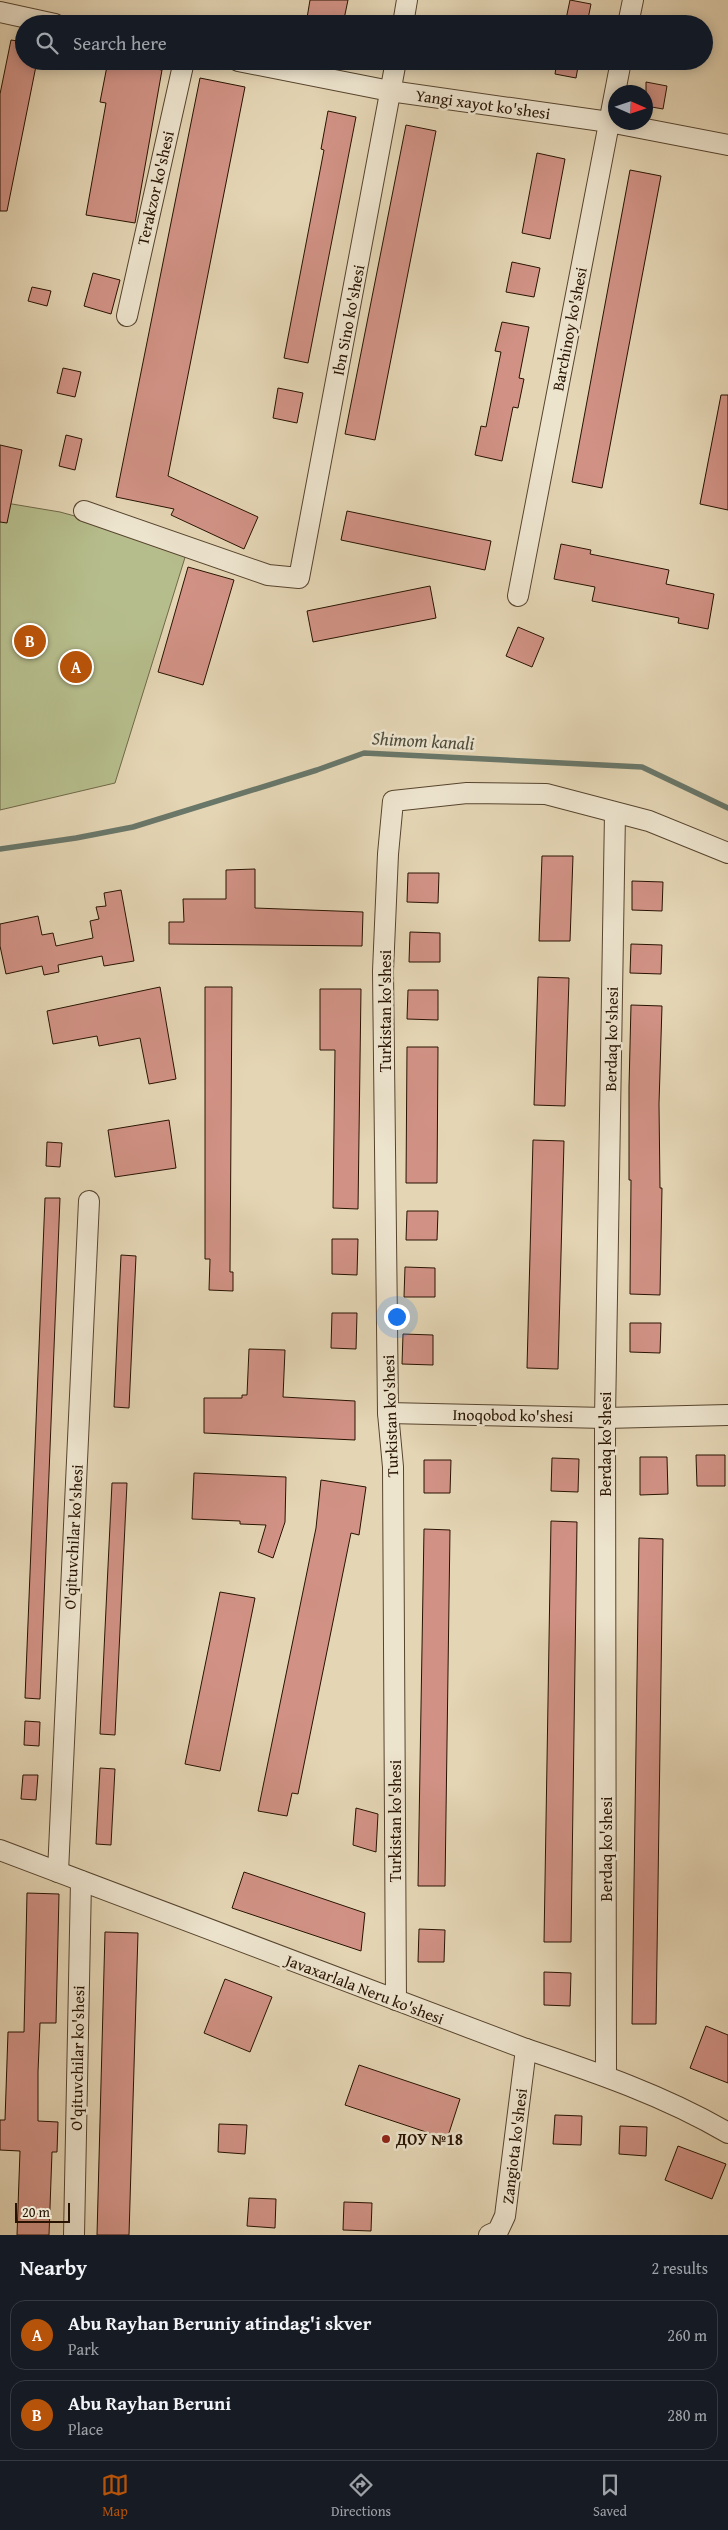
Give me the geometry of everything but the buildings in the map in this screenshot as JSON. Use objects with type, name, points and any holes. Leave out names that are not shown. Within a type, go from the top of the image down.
[{"type":"street","points":[[404,15],[407,0]]},
{"type":"street","points":[[630,15],[633,0]]},
{"type":"street","points":[[0,12],[15,15]]},
{"type":"street","name":"Terakzor ko'shesi","points":[[127,316],[182,70]]},
{"type":"street","name":"Yangi xayot ko'shesi","points":[[282,70],[390,92],[608,122]]},
{"type":"street","name":"Ibn Sino ko'shesi","points":[[84,511],[268,575],[299,578],[394,70]]},
{"type":"street","name":"Barchinoy ko'shesi","points":[[616,85],[619,70]]},
{"type":"street","name":"Barchinoy ko'shesi","points":[[518,596],[608,127]]},
{"type":"street","name":"Yangi xayot ko'shesi","points":[[650,130],[728,145]]},
{"type":"street","name":"Turkistan ko'shesi","points":[[396,2000],[393,1467],[388,1413],[384,971],[388,854],[393,802],[467,793],[546,794],[615,813]]},
{"type":"street","points":[[615,813],[649,821],[728,853]]},
{"type":"street","name":"Berdaq ko'shesi","points":[[606,2076],[605,1418],[615,813]]},
{"type":"street","name":"O'qituvchilar ko'shesi","points":[[58,1872],[89,1201]]},
{"type":"street","name":"Inoqobod ko'shesi","points":[[388,1413],[605,1418],[728,1415]]},
{"type":"street","name":"Javaxarlala Neru ko'shesi","points":[[0,1850],[526,2049],[606,2076],[706,2120],[728,2133]]},
{"type":"street","name":"O'qituvchilar ko'shesi","points":[[74,2235],[81,1881]]},
{"type":"street","name":"Zangiota ko'shesi","points":[[489,2235],[498,2231],[505,2216],[526,2049]]},
{"type":"green space","points":[[0,502],[60,512],[187,551],[115,783],[0,810]]},
{"type":"waterway","name":"Shimom kanali","points":[[0,849],[76,838],[133,827],[317,770],[364,753],[642,767],[728,808]]},
{"type":"place","name":"Abu Rayhan Beruni","points":[[30,641]]},
{"type":"place","name":"Abu Rayhan Beruniy atindag'i skver","points":[[76,667]]},
{"type":"place","name":"ДОУ №18","points":[[386,2139]]}]
